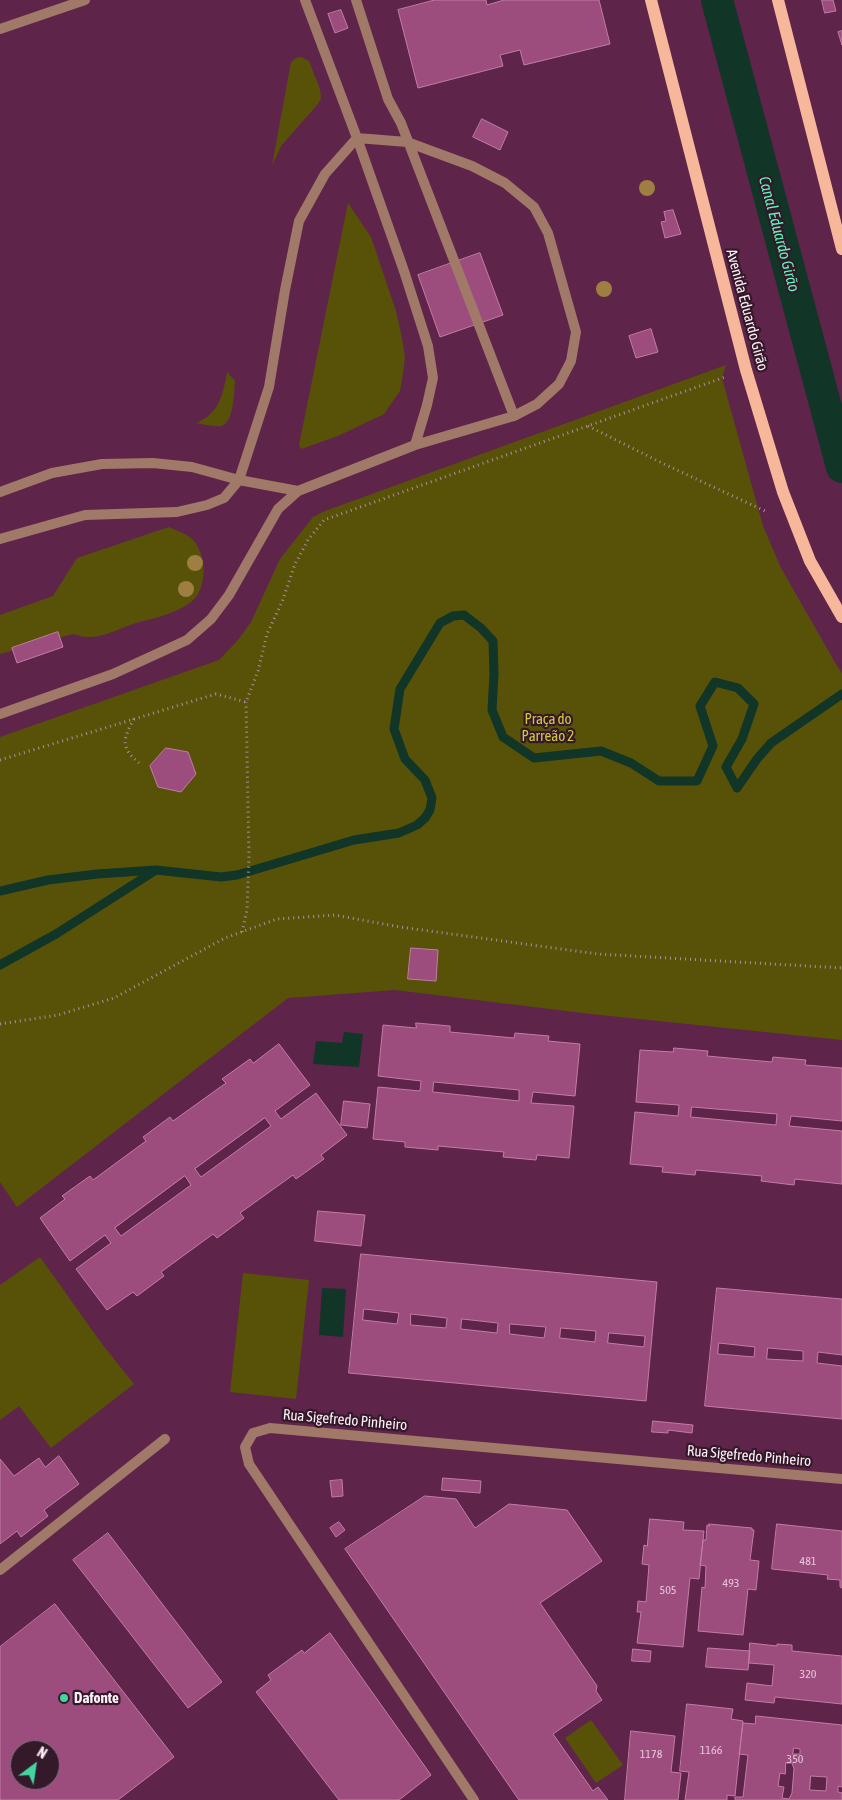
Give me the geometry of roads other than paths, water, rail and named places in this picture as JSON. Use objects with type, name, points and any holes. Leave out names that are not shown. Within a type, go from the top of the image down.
[{"type":"main road","name":"Avenida Eduardo Girão","points":[[651,0],[746,370],[783,492],[810,561],[842,617]]},
{"type":"main road","points":[[778,0],[842,249]]},
{"type":"street","points":[[0,29],[85,0]]},
{"type":"street","points":[[304,0],[358,138],[428,346],[433,378],[415,445]]},
{"type":"street","points":[[356,0],[388,99],[401,123],[514,416]]},
{"type":"street","points":[[0,714],[113,674],[187,640],[211,619],[224,601],[278,509],[298,491],[415,445],[514,416],[537,404],[559,384],[571,361],[576,332],[548,233],[534,207],[505,184],[472,166],[407,142],[358,138]]},
{"type":"street","points":[[0,540],[85,515],[177,512],[206,505],[224,498],[239,480],[269,388],[285,290],[299,221],[325,174],[358,138]]},
{"type":"street","points":[[0,492],[52,473],[102,464],[152,463],[192,467],[239,480],[298,491]]},
{"type":"street","name":"Rua Sigefredo Pinheiro","points":[[474,1800],[249,1464],[245,1448],[253,1433],[270,1428],[842,1479]]},
{"type":"street","points":[[0,1570],[165,1439]]},
{"type":"waterway","name":"Canal Eduardo Girão","points":[[717,0],[842,467]]},
{"type":"waterway","points":[[0,891],[48,880],[156,870],[221,877],[237,875],[354,840],[399,833],[417,825],[430,810],[432,798],[425,780],[405,759],[394,729],[400,689],[440,623],[453,616],[464,615],[481,628],[493,641],[492,710],[503,737],[534,758],[601,751],[631,763],[659,781],[697,781],[713,746],[700,706],[715,682],[738,688],[754,704],[742,739],[726,767],[737,788],[757,759],[771,743],[842,694]]},
{"type":"waterway","points":[[0,965],[56,934],[156,870]]},
{"type":"place","name":"Dafonte","points":[[64,1698]]},
{"type":"park label","name":"Praça do Parreão 2","points":[[548,728]]}]
